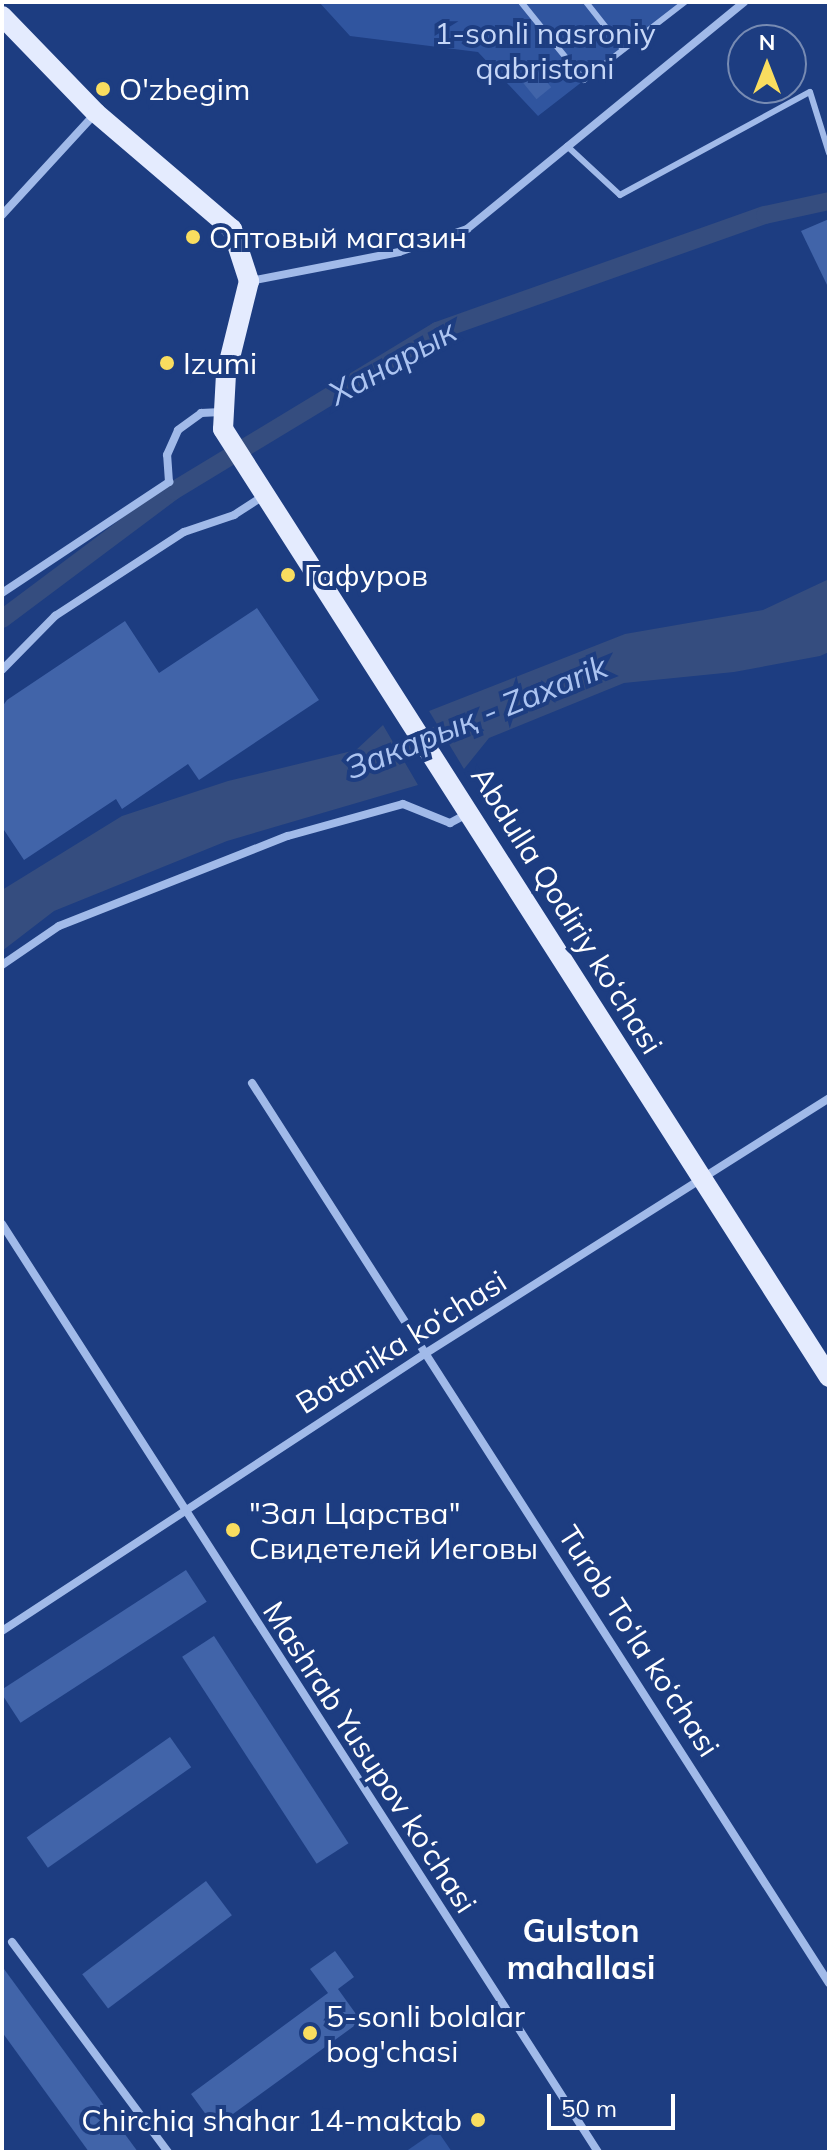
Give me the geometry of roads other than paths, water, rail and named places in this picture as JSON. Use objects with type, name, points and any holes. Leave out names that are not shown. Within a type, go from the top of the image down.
[{"type":"main road","points":[[2,16],[96,113],[227,223],[240,244],[249,281],[222,420]]},
{"type":"main road","name":"Abdulla Qodiriy ko‘chasi","points":[[222,420],[263,496],[470,812],[829,1377]]},
{"type":"street","points":[[249,281],[399,252],[467,229],[744,2]]},
{"type":"street","points":[[2,215],[96,113]]},
{"type":"street","points":[[2,593],[169,482],[167,455],[178,430],[201,413],[222,420]]},
{"type":"street","points":[[2,670],[55,616],[184,532],[234,515],[263,496]]},
{"type":"street","points":[[2,965],[59,926],[288,836],[403,804],[450,823],[470,812]]},
{"type":"street","name":"Turob To‘la ko‘chasi","points":[[252,1083],[829,1983]]},
{"type":"street","name":"Botanika ko‘chasi","points":[[2,1631],[426,1353],[703,1182],[829,1098]]},
{"type":"street","name":"Mashrab Yusupov ko‘chasi","points":[[2,1224],[183,1511],[598,2152]]},
{"type":"street","points":[[12,1942],[168,2152]]},
{"type":"lane","points":[[521,2],[584,80],[685,2]]},
{"type":"lane","points":[[586,2],[623,49]]},
{"type":"lane","points":[[567,145],[620,195],[810,92],[829,153]]},
{"type":"water","points":[[829,579],[829,652],[820,656],[734,672],[624,683],[489,738],[464,769],[429,711],[625,634],[763,610]]},
{"type":"water","points":[[383,725],[418,785],[227,841],[54,911],[2,951],[2,890],[122,816],[228,781],[356,750]]},
{"type":"waterway","name":"Ханарык","points":[[2,619],[173,491],[437,331],[765,215],[829,201]]},
{"type":"waterway","name":"Закарық - Zaxarik","points":[[379,762],[461,724]]},
{"type":"place","name":"O'zbegim","points":[[103,89]]},
{"type":"place","name":"Оптовый магазин","points":[[193,237]]},
{"type":"place","name":"Izumi","points":[[167,363]]},
{"type":"place","name":"Гафуров","points":[[288,575]]},
{"type":"place","name":"\"Зал Царства\" Свидетелей Иеговы","points":[[233,1530]]},
{"type":"place","name":"5-sonli bolalar bog'chasi","points":[[310,2033]]},
{"type":"place","name":"Chirchiq shahar 14-maktab","points":[[478,2120]]},
{"type":"district","name":"Gulston mahallasi","points":[[581,1950]]},
{"type":"park label","name":"1-sonli nasroniy qabristoni","points":[[545,50]]}]
